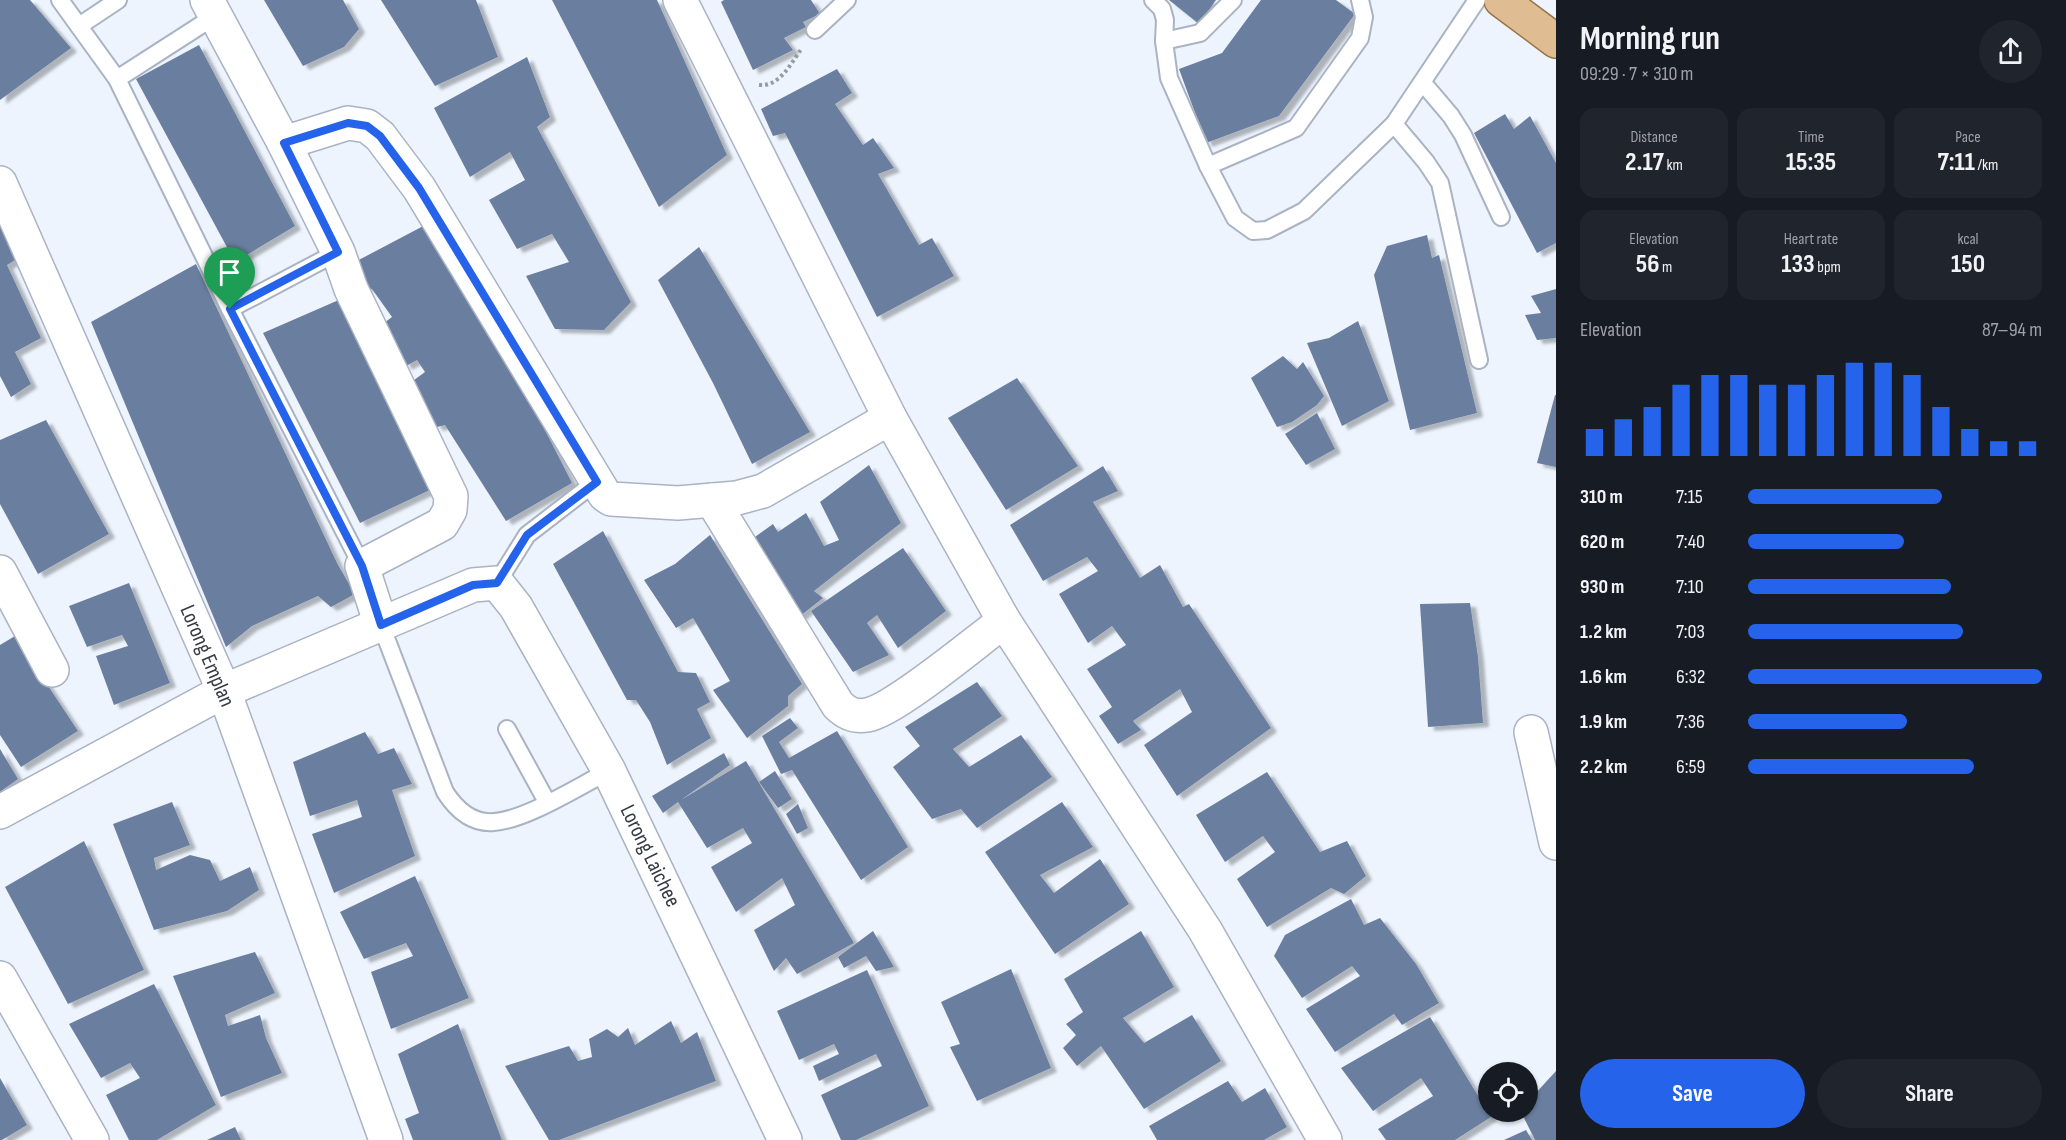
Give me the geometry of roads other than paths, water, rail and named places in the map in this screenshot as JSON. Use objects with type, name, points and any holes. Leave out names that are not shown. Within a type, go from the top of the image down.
[{"type":"main road","points":[[1501,0],[1556,41]]},
{"type":"street","points":[[681,0],[890,418],[1004,621],[1205,930],[1325,1140]]},
{"type":"street","points":[[211,8],[284,143],[338,252],[351,289],[451,496],[450,510],[442,524],[362,566],[381,625]]},
{"type":"street","points":[[284,143],[348,123],[367,126],[380,136],[419,188],[605,495],[619,501],[678,502],[737,498],[762,490],[890,418]]},
{"type":"street","name":"Lorong Emplan","points":[[0,183],[224,691],[386,1140]]},
{"type":"street","points":[[712,500],[838,705],[852,716],[868,715],[900,699],[1004,621]]},
{"type":"street","points":[[0,572],[52,670]]},
{"type":"street","points":[[0,812],[224,691],[473,585],[497,583]]},
{"type":"street","name":"Lorong Laichee","points":[[497,583],[516,607],[609,771],[785,1140]]},
{"type":"street","points":[[1531,732],[1555,835]]},
{"type":"street","points":[[6,999],[92,1140]]},
{"type":"lane","points":[[60,0],[117,79],[230,309],[362,566]]},
{"type":"lane","points":[[80,26],[118,0]]},
{"type":"lane","points":[[815,30],[847,0]]},
{"type":"lane","points":[[1153,0],[1162,9],[1169,78],[1208,166],[1235,218],[1253,231],[1267,230],[1304,211],[1394,124],[1476,0]]},
{"type":"lane","points":[[1164,41],[1200,33],[1233,0]]},
{"type":"lane","points":[[1208,166],[1296,128],[1360,38],[1364,17],[1360,0]]},
{"type":"lane","points":[[117,79],[211,8]]},
{"type":"lane","points":[[1423,83],[1451,116],[1463,135],[1501,217]]},
{"type":"lane","points":[[1394,124],[1426,162],[1440,183],[1479,360]]},
{"type":"lane","points":[[230,309],[338,252]]},
{"type":"lane","points":[[497,583],[527,535],[597,482]]},
{"type":"lane","points":[[381,625],[445,792],[454,807],[472,818],[493,822],[511,819],[609,771]]},
{"type":"lane","points":[[507,729],[547,802]]}]
